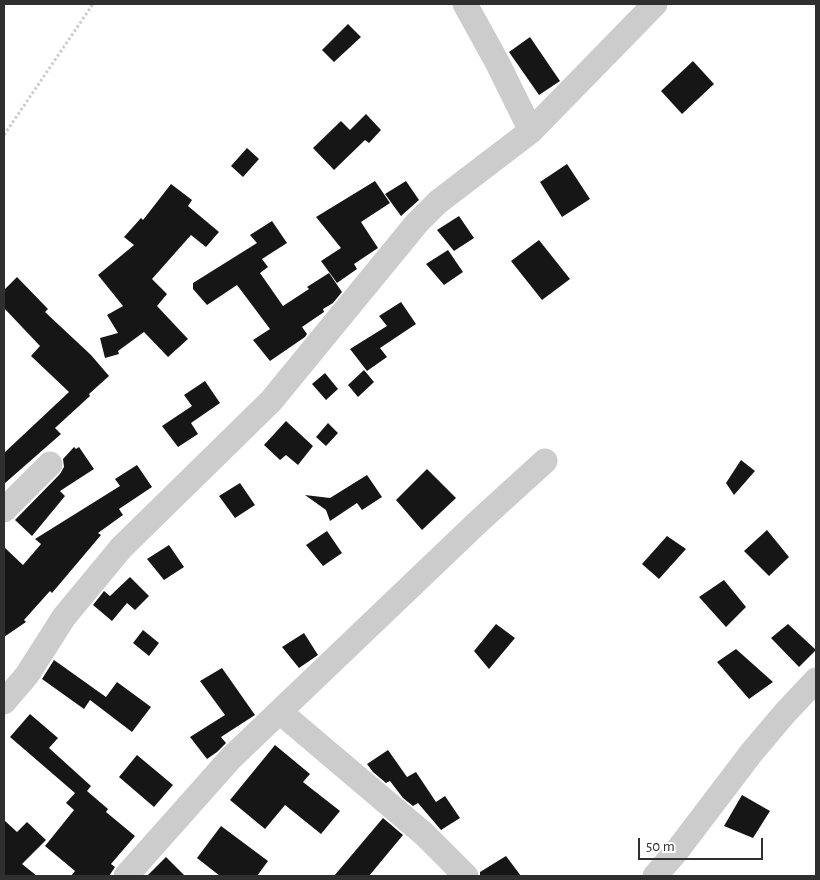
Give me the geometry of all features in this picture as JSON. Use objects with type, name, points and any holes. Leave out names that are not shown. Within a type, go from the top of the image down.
[{"type":"street","points":[[465,4],[531,130]]},
{"type":"street","points":[[4,702],[27,675],[64,617],[120,548],[271,401],[417,223],[438,202],[531,130],[655,4]]},
{"type":"street","points":[[126,876],[231,758],[478,522],[545,461]]},
{"type":"street","points":[[4,510],[50,464]]},
{"type":"street","points":[[655,876],[699,823],[752,752],[816,680]]},
{"type":"street","points":[[280,712],[424,834],[466,876]]},
{"type":"path","points":[[4,135],[92,4]]},
{"type":"building","points":[[348,24],[361,37],[334,62],[322,50]]},
{"type":"building","points":[[530,37],[560,81],[539,95],[509,52]]},
{"type":"building","points":[[693,61],[714,84],[682,114],[661,91]]},
{"type":"building","points":[[366,114],[381,130],[369,143],[365,140],[334,170],[313,148],[341,121],[350,130]]},
{"type":"building","points":[[247,148],[259,159],[243,177],[231,166]]},
{"type":"building","points":[[567,164],[590,199],[562,217],[540,182]]},
{"type":"building","points":[[375,181],[390,203],[361,222],[378,248],[354,264],[357,269],[337,283],[321,261],[341,248],[316,217]]},
{"type":"building","points":[[406,181],[419,200],[401,216],[385,194]]},
{"type":"building","points":[[171,184],[192,200],[188,206],[219,232],[206,247],[191,235],[152,279],[167,294],[157,306],[188,339],[168,357],[144,332],[118,351],[119,354],[105,358],[100,338],[118,333],[107,315],[123,306],[98,275],[134,245],[124,237],[141,218],[143,220]]},
{"type":"building","points":[[459,216],[474,238],[454,251],[437,230]]},
{"type":"building","points":[[272,221],[287,243],[262,259],[268,267],[260,273],[283,306],[329,273],[342,292],[333,303],[323,309],[324,312],[302,327],[307,334],[305,337],[270,361],[253,340],[270,329],[237,285],[207,305],[193,289],[193,283],[257,243],[250,235]]},
{"type":"building","points":[[539,240],[570,279],[542,300],[511,261]]},
{"type":"building","points":[[448,250],[463,272],[444,285],[426,264]]},
{"type":"building","points":[[17,277],[48,309],[45,312],[91,355],[109,376],[55,428],[61,434],[4,484],[4,453],[69,392],[31,356],[40,346],[4,308],[4,290]]},
{"type":"building","points":[[401,302],[416,324],[380,348],[387,357],[367,371],[350,349],[387,326],[379,316]]},
{"type":"building","points":[[364,370],[374,382],[358,397],[348,385]]},
{"type":"building","points":[[325,373],[338,389],[326,400],[312,384]]},
{"type":"building","points":[[205,381],[220,403],[191,423],[198,434],[178,447],[162,426],[192,406],[184,395]]},
{"type":"building","points":[[286,421],[313,446],[298,465],[286,455],[280,460],[264,445]]},
{"type":"building","points":[[328,423],[338,433],[326,446],[316,437]]},
{"type":"building","points":[[74,447],[76,449],[79,447],[94,469],[60,491],[65,496],[32,536],[15,520],[60,474],[64,467],[63,459]]},
{"type":"building","points":[[741,460],[755,471],[734,495],[726,483]]},
{"type":"building","points":[[137,465],[152,487],[119,509],[123,515],[98,533],[101,535],[52,593],[50,591],[24,620],[26,622],[4,637],[4,547],[23,565],[41,544],[35,539],[120,486],[115,479]]},
{"type":"building","points":[[427,469],[456,498],[422,530],[396,500]]},
{"type":"building","points":[[367,475],[382,497],[362,510],[357,503],[330,521],[326,510],[305,495],[330,498]]},
{"type":"building","points":[[240,483],[255,505],[235,518],[219,496]]},
{"type":"building","points":[[767,530],[789,557],[769,576],[744,551]]},
{"type":"building","points":[[327,531],[342,553],[323,566],[306,545]]},
{"type":"building","points":[[667,536],[686,549],[659,579],[642,564]]},
{"type":"building","points":[[169,545],[184,567],[164,580],[147,559]]},
{"type":"building","points":[[130,577],[149,596],[135,610],[127,603],[112,621],[93,605],[104,591],[110,596]]},
{"type":"building","points":[[724,580],[746,607],[726,627],[699,597]]},
{"type":"building","points":[[496,624],[515,638],[489,669],[474,651]]},
{"type":"building","points":[[788,624],[816,650],[799,667],[771,638]]},
{"type":"building","points":[[143,630],[159,643],[149,656],[133,643]]},
{"type":"building","points":[[304,633],[318,655],[299,668],[282,647]]},
{"type":"building","points":[[736,649],[773,682],[749,699],[717,662]]},
{"type":"building","points":[[54,660],[106,697],[117,682],[151,707],[132,732],[90,700],[84,709],[42,679]]},
{"type":"building","points":[[222,668],[255,715],[221,737],[226,743],[207,759],[190,737],[225,715],[200,681]]},
{"type":"building","points":[[30,714],[58,738],[49,748],[91,786],[87,791],[108,809],[106,812],[135,836],[111,864],[115,867],[109,876],[71,876],[75,871],[45,846],[74,810],[66,803],[75,793],[10,737]]},
{"type":"building","points":[[275,745],[310,774],[303,782],[340,811],[321,834],[285,805],[265,829],[230,800]]},
{"type":"building","points":[[388,750],[407,777],[416,772],[436,802],[445,796],[460,818],[441,830],[418,803],[413,806],[403,798],[390,781],[386,783],[373,772],[367,764]]},
{"type":"building","points":[[137,755],[173,785],[154,807],[119,777]]},
{"type":"building","points":[[742,795],[770,811],[753,838],[724,826]]},
{"type":"building","points":[[383,818],[403,835],[369,876],[334,876]]},
{"type":"building","points":[[4,820],[17,832],[27,822],[46,840],[22,864],[37,876],[4,876]]},
{"type":"building","points":[[221,826],[268,861],[257,876],[220,876],[197,858]]},
{"type":"building","points":[[506,856],[521,876],[480,876],[480,872]]},
{"type":"building","points":[[166,857],[185,876],[147,876]]}]
